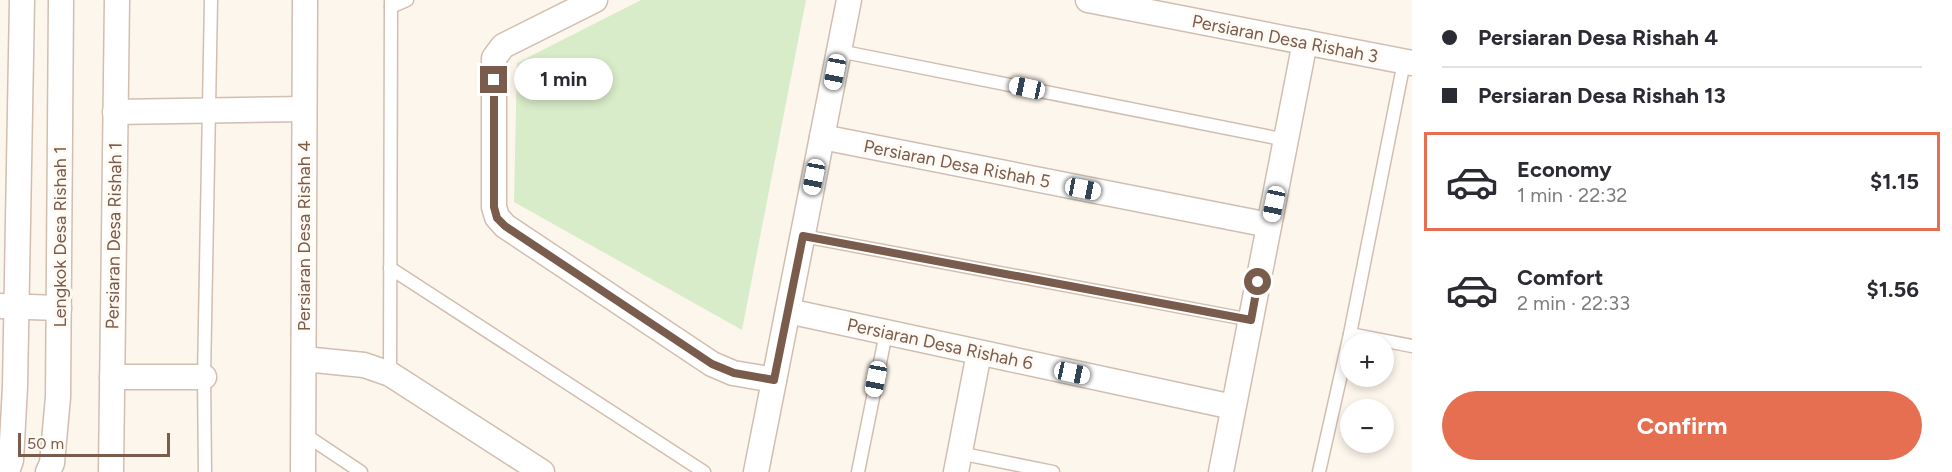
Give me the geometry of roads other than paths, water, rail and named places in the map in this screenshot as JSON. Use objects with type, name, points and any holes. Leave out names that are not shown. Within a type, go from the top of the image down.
[{"type":"street","points":[[7,472],[12,450],[8,306],[21,0]]},
{"type":"street","name":"Lengkok Desa Rishah 1","points":[[48,472],[52,463],[58,397],[61,0]]},
{"type":"street","name":"Persiaran Desa Rishah 1","points":[[111,472],[117,0]]},
{"type":"street","name":"Persiaran Desa Rishah 4","points":[[303,472],[305,0]]},
{"type":"street","points":[[595,0],[503,46],[494,58],[494,207],[497,218],[505,226],[712,364],[734,373],[774,380]]},
{"type":"street","points":[[756,472],[849,0]]},
{"type":"street","name":"Persiaran Desa Rishah 3","points":[[1088,0],[1141,5],[1408,63]]},
{"type":"street","points":[[1221,472],[1305,42]]},
{"type":"street","points":[[115,112],[304,109]]},
{"type":"street","name":"Persiaran Desa Rishah 5","points":[[822,138],[1269,225]]},
{"type":"street","points":[[8,306],[59,309]]},
{"type":"street","name":"Persiaran Desa Rishah 6","points":[[788,311],[1233,407]]},
{"type":"street","points":[[958,463],[979,353]]},
{"type":"street","points":[[304,358],[364,365],[390,374],[542,472]]},
{"type":"street","points":[[112,377],[204,377]]},
{"type":"lane","points":[[205,472],[204,377],[211,0]]},
{"type":"lane","points":[[390,374],[391,4],[407,0]]},
{"type":"lane","points":[[839,51],[1286,140]]},
{"type":"lane","points":[[1350,333],[1408,63]]},
{"type":"lane","points":[[803,236],[1251,320]]},
{"type":"lane","points":[[390,268],[704,472]]},
{"type":"lane","points":[[858,472],[886,333]]},
{"type":"lane","points":[[1394,343],[1412,346]]},
{"type":"lane","points":[[1319,472],[1340,379]]},
{"type":"lane","points":[[304,434],[361,472]]},
{"type":"lane","points":[[958,463],[1053,472]]}]
